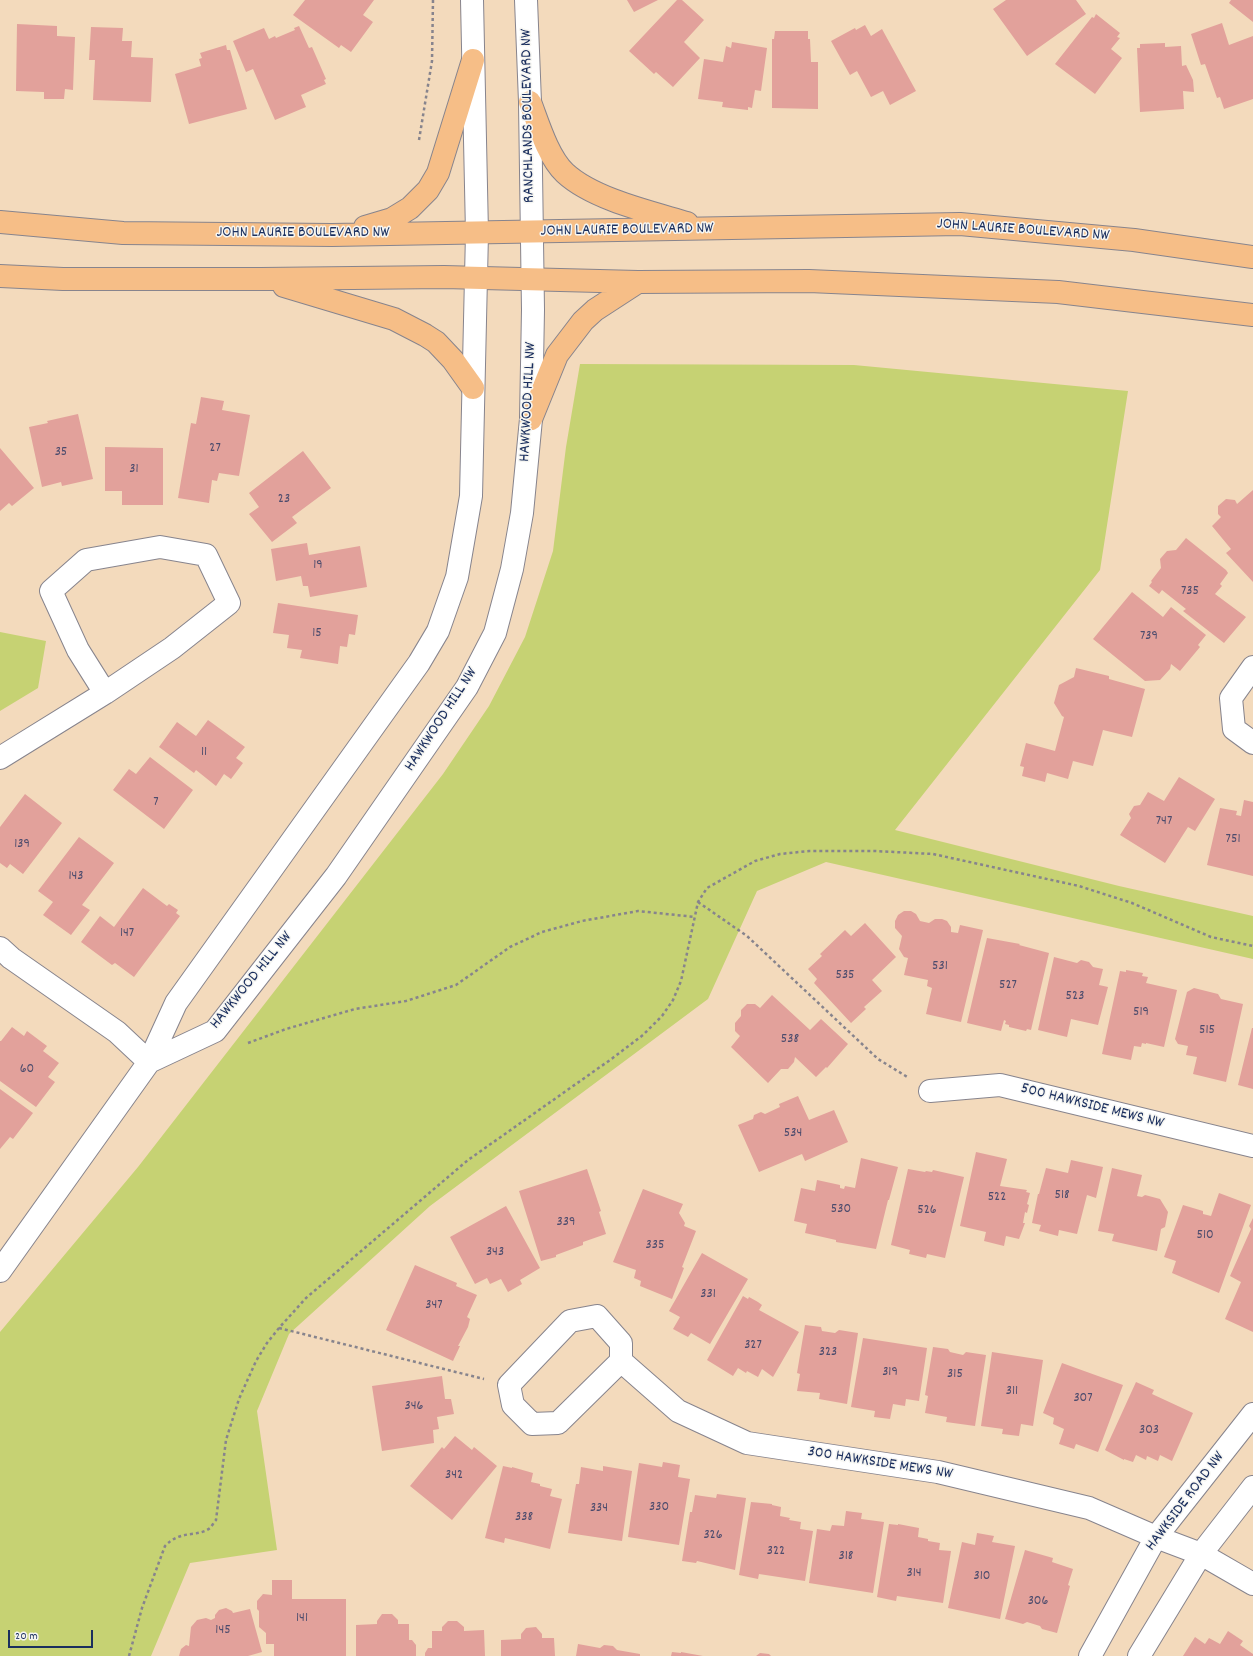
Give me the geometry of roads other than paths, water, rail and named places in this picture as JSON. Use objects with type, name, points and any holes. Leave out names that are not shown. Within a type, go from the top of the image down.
[{"type":"main road","points":[[332,235],[392,219],[410,208],[428,190],[438,173],[473,60]]},
{"type":"main road","points":[[530,102],[541,134],[551,153],[564,172],[575,180],[591,190],[636,208],[711,229]]},
{"type":"main road","name":"JOHN LAURIE BOULEVARD NW","points":[[0,222],[123,233],[332,235],[531,233],[960,224],[1134,240],[1253,257]]},
{"type":"main road","points":[[0,276],[63,278],[261,279],[476,278],[638,282],[809,281],[1058,292],[1253,316]]},
{"type":"main road","points":[[261,279],[394,319],[419,331],[436,342],[449,356],[473,388]]},
{"type":"main road","points":[[531,420],[556,355],[587,318],[638,282]]},
{"type":"street","points":[[472,0],[477,233],[476,278]]},
{"type":"street","name":"RANCHLANDS BOULEVARD NW","points":[[526,0],[530,102],[532,280]]},
{"type":"street","name":"HAWKWOOD HILL NW","points":[[0,1271],[149,1062],[176,1003],[420,663],[438,631],[457,577],[471,496],[476,278]]},
{"type":"street","name":"HAWKWOOD HILL NW","points":[[149,1062],[215,1031],[336,876],[468,687],[496,633],[512,569],[522,513],[531,420],[532,280]]},
{"type":"street","points":[[0,758],[105,693],[172,648],[229,603],[206,556],[160,547],[86,560],[51,591],[78,650],[105,693]]},
{"type":"street","points":[[1253,667],[1230,698],[1234,729],[1253,744]]},
{"type":"street","points":[[0,948],[11,958],[117,1032],[149,1062]]},
{"type":"street","name":"500 HAWKSIDE MEWS NW","points":[[930,1091],[1000,1085],[1253,1146]]},
{"type":"street","points":[[597,1316],[621,1343],[621,1361],[558,1424],[532,1424],[513,1405],[509,1385],[570,1321],[597,1316]]},
{"type":"street","name":"300 HAWKSIDE MEWS NW","points":[[621,1361],[678,1412],[747,1444],[938,1472],[1089,1508],[1156,1537],[1201,1554],[1253,1584]]},
{"type":"street","name":"HAWKSIDE ROAD NW","points":[[1090,1656],[1156,1537],[1253,1414]]},
{"type":"street","points":[[1139,1656],[1201,1554],[1253,1487]]}]
